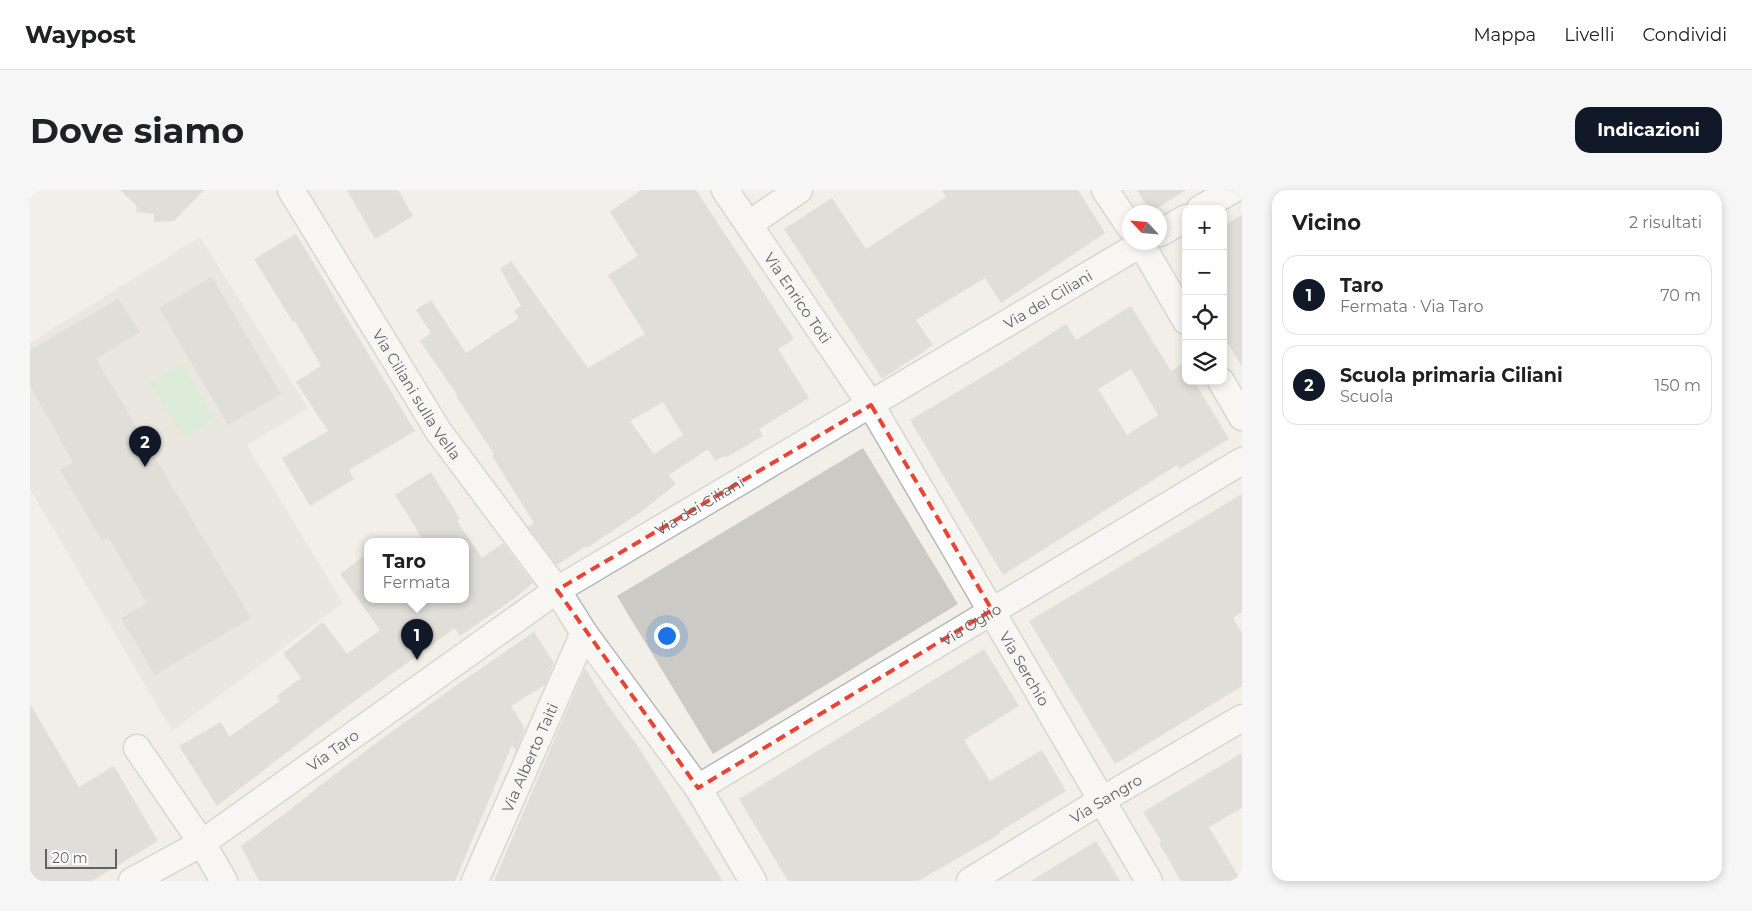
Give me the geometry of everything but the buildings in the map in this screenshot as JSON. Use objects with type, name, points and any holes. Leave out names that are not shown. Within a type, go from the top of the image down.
[{"type":"street","name":"Via Ciliani sulla Vella","points":[[290,190],[439,432],[557,590]]},
{"type":"street","name":"Via Enrico Toti","points":[[725,190],[871,405]]},
{"type":"street","points":[[748,224],[799,190]]},
{"type":"street","points":[[1105,190],[1122,211]]},
{"type":"street","points":[[1207,205],[1232,190]]},
{"type":"street","name":"Via dei Ciliani","points":[[1167,227],[1182,220]]},
{"type":"street","name":"Via dei Ciliani","points":[[557,590],[871,405],[1123,250]]},
{"type":"street","points":[[1149,250],[1182,312]]},
{"type":"street","points":[[1223,385],[1242,417]]},
{"type":"street","name":"Via Serchio","points":[[871,405],[1149,881]]},
{"type":"street","name":"Via Oglio","points":[[698,788],[1242,461]]},
{"type":"street","points":[[557,590],[584,633],[698,788],[753,881]]},
{"type":"street","name":"Via Taro","points":[[132,881],[202,843],[557,590]]},
{"type":"street","name":"Via Alberto Taiti","points":[[475,881],[584,633]]},
{"type":"street","name":"Via Sangro","points":[[970,881],[1102,800],[1242,718]]},
{"type":"street","points":[[136,748],[202,843],[224,881]]},
{"type":"highlighted area","points":[[871,405],[992,610],[698,788],[557,590]]},
{"type":"shaded area","points":[[200,237],[308,408],[247,445],[343,603],[172,731],[30,489],[30,343]]},
{"type":"green space","points":[[182,363],[214,419],[183,438],[150,382]]},
{"type":"place","name":"Scuola primaria Ciliani","points":[[145,467]]},
{"type":"place","name":"Taro","points":[[417,660]]}]
